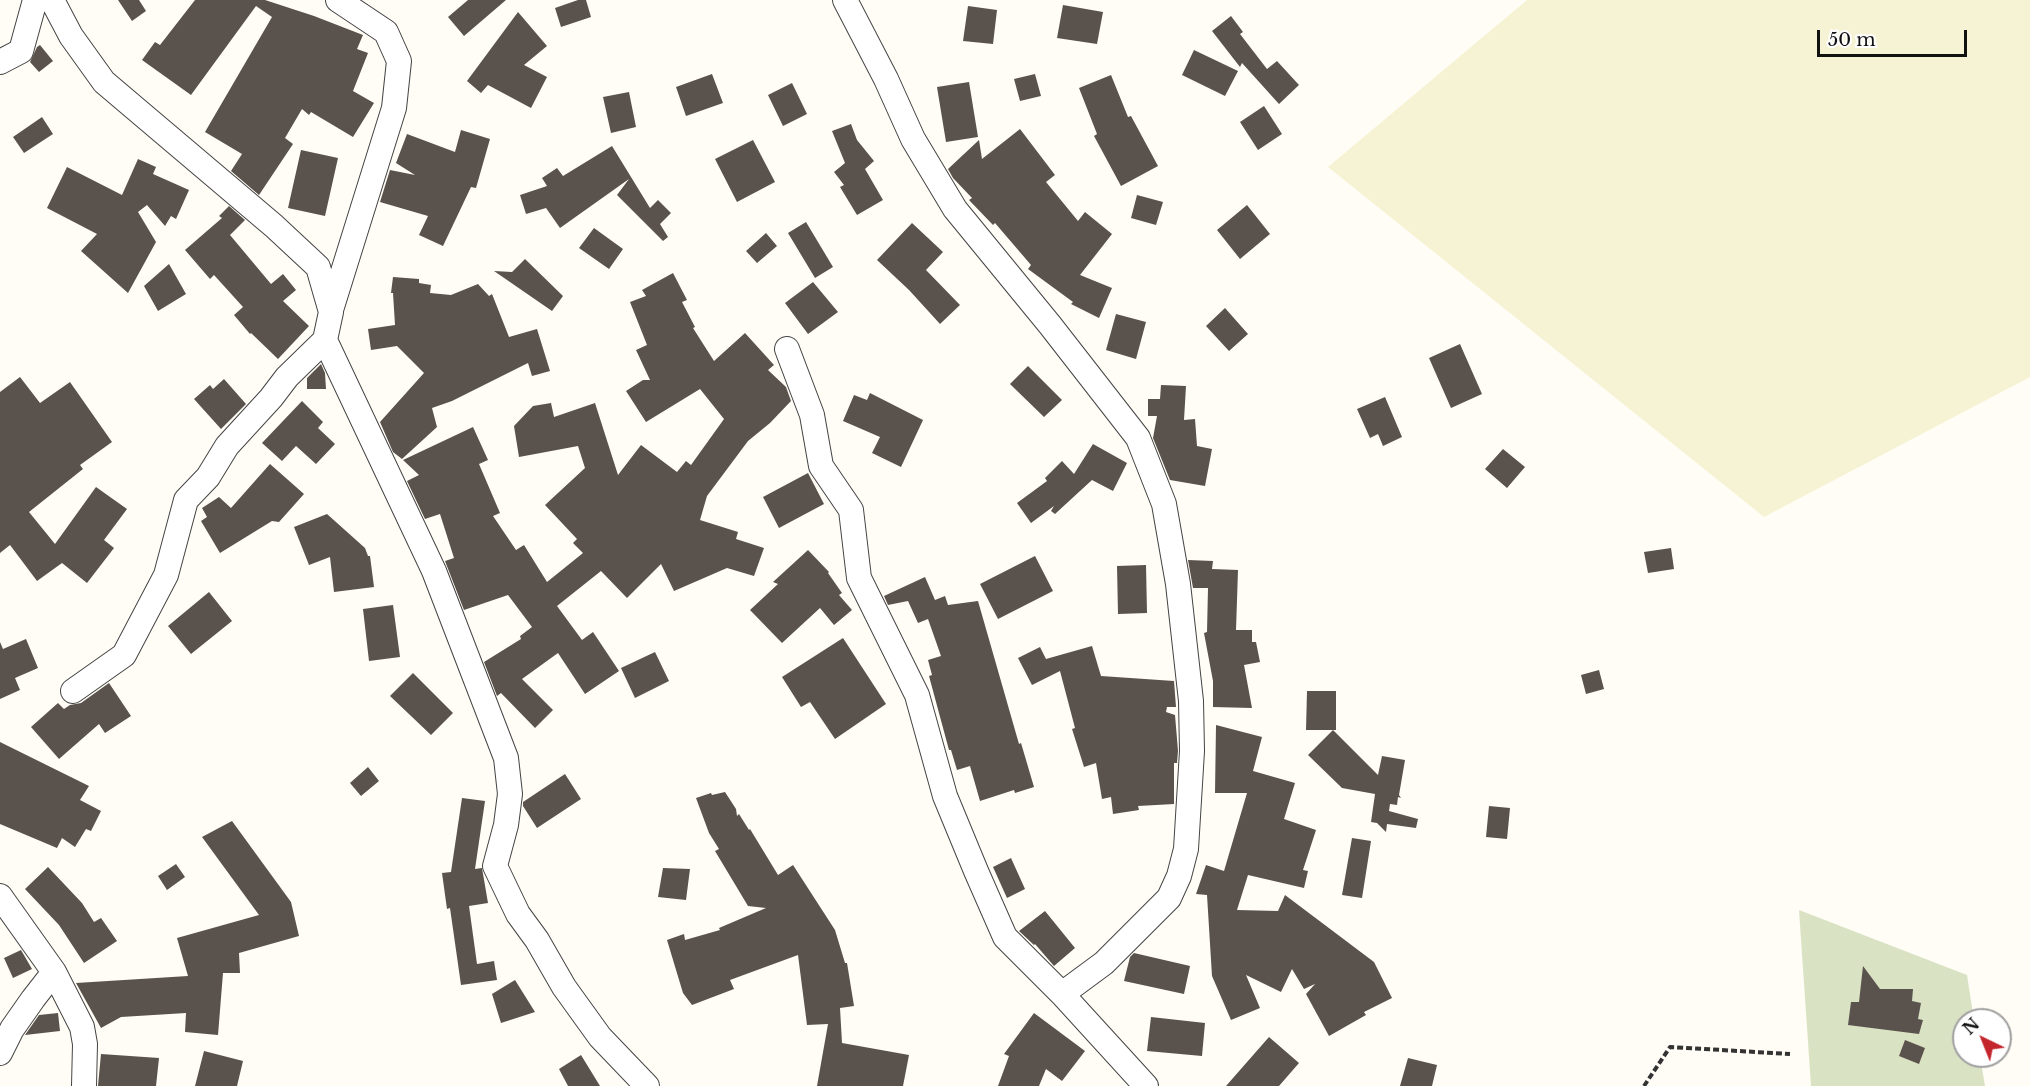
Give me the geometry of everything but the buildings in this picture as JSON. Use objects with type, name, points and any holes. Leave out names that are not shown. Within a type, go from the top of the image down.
[{"type":"street","points":[[0,62],[21,51],[34,0]]},
{"type":"street","points":[[52,0],[71,36],[104,82],[274,226],[318,267],[331,312]]},
{"type":"street","points":[[73,691],[124,655],[166,575],[186,500],[208,477],[226,446],[272,398],[287,377],[325,340],[334,295],[364,208],[394,108],[399,61],[386,32],[338,0]]},
{"type":"street","points":[[845,0],[886,79],[913,139],[955,209],[1138,438],[1164,504],[1178,584],[1191,701],[1192,751],[1186,849],[1179,876],[1169,898],[1104,963],[1062,994]]},
{"type":"street","points":[[325,340],[434,571],[506,758],[510,794],[506,825],[495,866],[518,914],[537,940],[564,987],[600,1037],[647,1086]]},
{"type":"street","points":[[787,349],[812,415],[821,466],[851,510],[859,578],[917,694],[945,796],[1005,937],[1062,994],[1146,1086]]},
{"type":"street","points":[[0,896],[54,972],[82,1027],[85,1044],[84,1086]]},
{"type":"street","points":[[0,1053],[12,1029],[54,972]]},
{"type":"path","points":[[1644,1086],[1670,1047],[1790,1054]]},
{"type":"shaded area","points":[[1527,0],[2030,0],[2030,377],[1764,517],[1328,167]]},
{"type":"green space","points":[[1799,910],[1967,975],[1972,1008],[1952,1008],[1952,1068],[1982,1068],[1985,1086],[1811,1086]]}]
